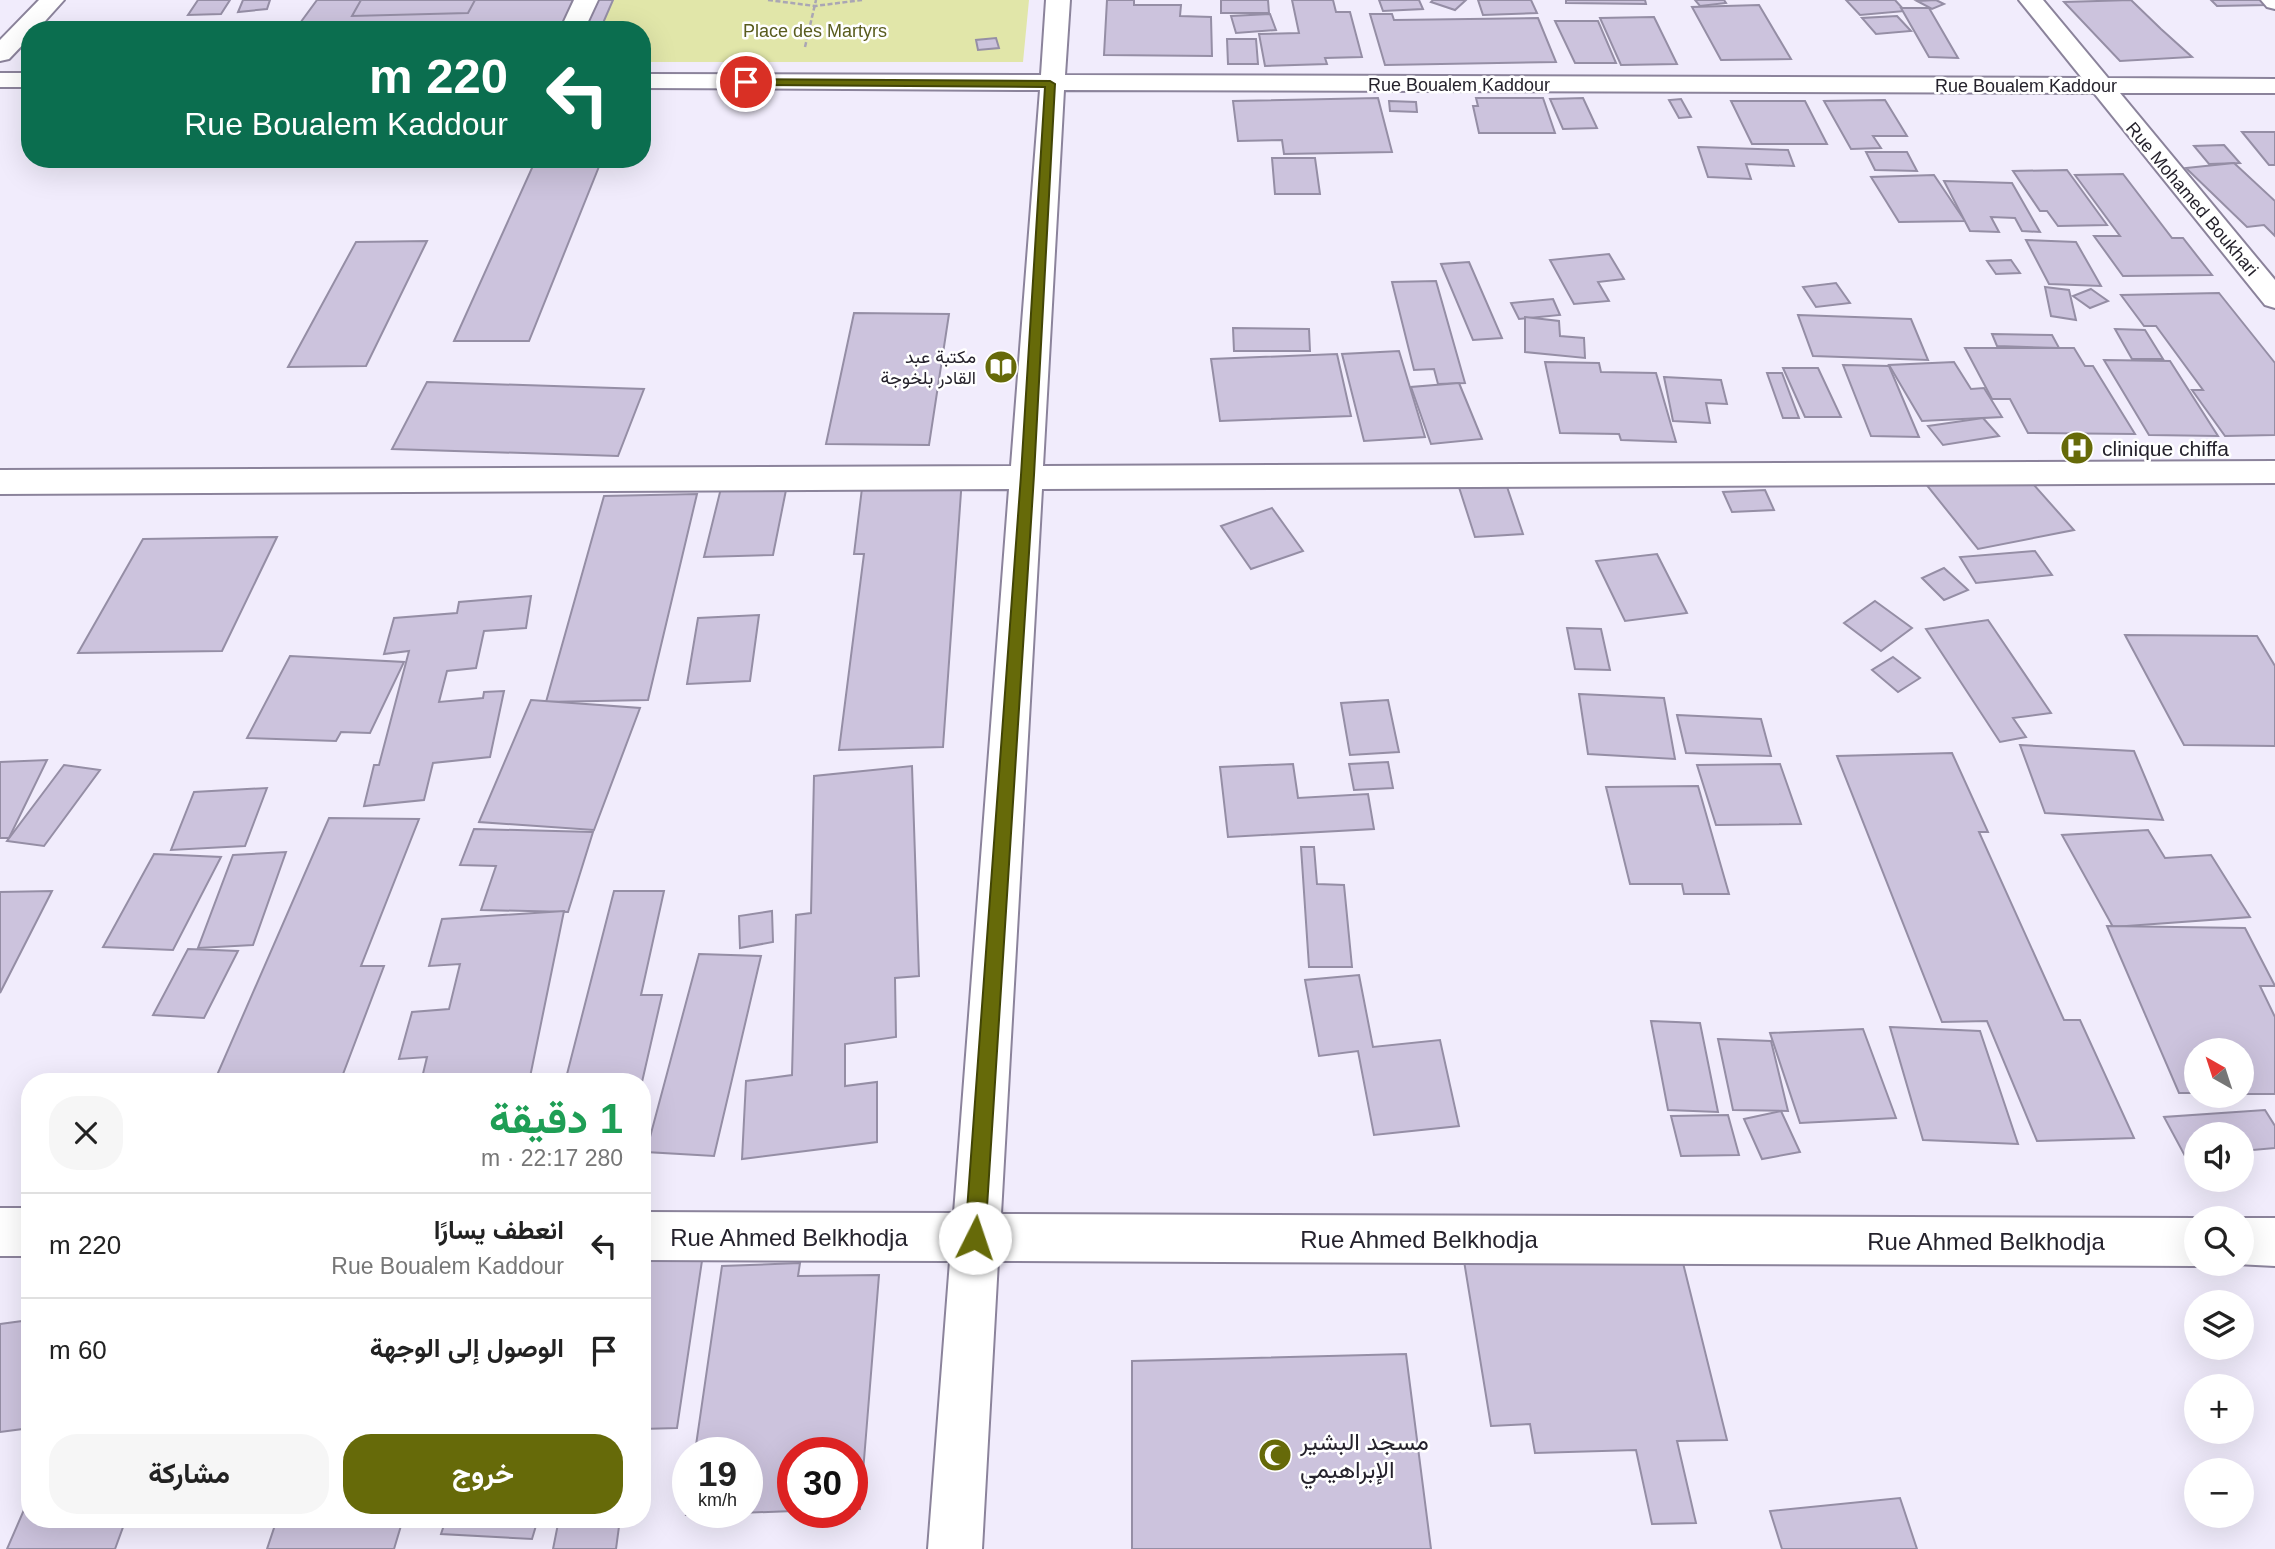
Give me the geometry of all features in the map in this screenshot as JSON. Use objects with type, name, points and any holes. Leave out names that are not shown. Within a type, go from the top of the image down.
[{"type":"street","points":[[32,21],[52,0]]},
{"type":"street","points":[[576,21],[586,0]]},
{"type":"street","points":[[955,1549],[1028,475],[1050,84],[1058,0]]},
{"type":"street","name":"Rue Mohamed Boukhari","points":[[2031,0],[2275,299]]},
{"type":"street","points":[[0,54],[21,32]]},
{"type":"street","points":[[0,80],[21,80]]},
{"type":"street","name":"Rue Boualem Kaddour","points":[[651,81],[2275,86]]},
{"type":"street","points":[[0,482],[1028,475],[2275,472]]},
{"type":"street","points":[[0,1232],[21,1232]]},
{"type":"street","name":"Rue Ahmed Belkhodja","points":[[651,1236],[2184,1242]]},
{"type":"street","points":[[2254,1242],[2275,1242]]},
{"type":"path","points":[[768,0],[815,6],[862,0]]},
{"type":"path","points":[[797,82],[816,0]]},
{"type":"green space","name":"Place des Martyrs","points":[[613,0],[1029,0],[1023,62],[651,62],[651,21],[604,21]]},
{"type":"building","points":[[198,0],[230,0],[221,14],[188,15]]},
{"type":"building","points":[[243,0],[270,0],[267,9],[238,12]]},
{"type":"building","points":[[317,0],[613,0],[604,21],[302,21]]},
{"type":"building","points":[[361,0],[475,0],[468,13],[352,16]]},
{"type":"building","points":[[1107,0],[1134,0],[1134,5],[1181,5],[1180,16],[1211,17],[1212,56],[1104,55]]},
{"type":"building","points":[[1221,0],[1268,0],[1269,13],[1221,13]]},
{"type":"building","points":[[1292,0],[1333,0],[1336,12],[1350,12],[1362,57],[1325,58],[1327,64],[1265,66],[1259,34],[1299,33]]},
{"type":"building","points":[[1379,0],[1419,0],[1423,9],[1383,11]]},
{"type":"building","points":[[1466,0],[1455,10],[1431,2]]},
{"type":"building","points":[[1478,0],[1531,0],[1537,13],[1483,15]]},
{"type":"building","points":[[1566,0],[1645,0],[1646,4],[1566,3]]},
{"type":"building","points":[[1695,0],[1724,0],[1726,3],[1700,6]]},
{"type":"building","points":[[1846,0],[1895,0],[1905,11],[1860,15]]},
{"type":"building","points":[[1936,0],[1944,4],[1932,9],[1917,1]]},
{"type":"building","points":[[2131,0],[2192,57],[2120,61],[2064,2]]},
{"type":"building","points":[[2211,0],[2260,0],[2266,5],[2217,6]]},
{"type":"building","points":[[1759,5],[1791,59],[1721,60],[1692,7]]},
{"type":"building","points":[[1901,8],[1929,8],[1958,58],[1929,57]]},
{"type":"building","points":[[1270,14],[1276,30],[1236,33],[1231,16]]},
{"type":"building","points":[[1370,14],[1392,14],[1394,20],[1538,18],[1556,62],[1385,65]]},
{"type":"building","points":[[1897,16],[1911,31],[1876,34],[1862,18]]},
{"type":"building","points":[[1654,17],[1677,64],[1621,65],[1600,18]]},
{"type":"building","points":[[1555,21],[1598,21],[1616,63],[1575,63]]},
{"type":"building","points":[[996,38],[999,48],[978,50],[976,40]]},
{"type":"building","points":[[1227,39],[1256,39],[1258,64],[1228,64]]},
{"type":"building","points":[[1378,98],[1392,152],[1284,154],[1282,140],[1238,141],[1233,101]]},
{"type":"building","points":[[1476,98],[1543,98],[1555,133],[1479,133],[1473,106],[1478,106]]},
{"type":"building","points":[[1583,98],[1597,128],[1563,129],[1550,99]]},
{"type":"building","points":[[1681,99],[1691,117],[1679,118],[1669,100]]},
{"type":"building","points":[[1885,100],[1907,136],[1873,136],[1881,148],[1851,149],[1824,101]]},
{"type":"building","points":[[1389,101],[1416,102],[1417,112],[1390,111]]},
{"type":"building","points":[[1731,101],[1805,101],[1827,144],[1752,144]]},
{"type":"building","points":[[2242,132],[2275,132],[2275,165],[2269,165]]},
{"type":"building","points":[[2224,145],[2240,163],[2209,164],[2194,146]]},
{"type":"building","points":[[1698,147],[1788,150],[1794,166],[1746,164],[1751,179],[1708,177]]},
{"type":"building","points":[[1866,152],[1907,152],[1917,171],[1875,170]]},
{"type":"building","points":[[1272,158],[1315,158],[1320,194],[1275,194]]},
{"type":"building","points":[[2234,163],[2275,201],[2275,236],[2264,225],[2247,227],[2186,168]]},
{"type":"building","points":[[532,168],[598,168],[529,341],[454,341]]},
{"type":"building","points":[[2067,170],[2107,225],[2058,226],[2047,211],[2040,211],[2013,171]]},
{"type":"building","points":[[2123,174],[2172,238],[2183,238],[2212,275],[2123,276],[2094,236],[2120,236],[2075,175]]},
{"type":"building","points":[[1934,175],[1965,221],[1899,222],[1871,177]]},
{"type":"building","points":[[1944,181],[2012,183],[2040,232],[2022,231],[2015,218],[1991,217],[1999,232],[1970,231]]},
{"type":"building","points":[[2026,240],[2076,242],[2101,286],[2049,284]]},
{"type":"building","points":[[427,241],[366,366],[288,367],[356,242]]},
{"type":"building","points":[[1609,254],[1624,279],[1598,282],[1609,301],[1574,304],[1550,260]]},
{"type":"building","points":[[2011,260],[2020,273],[1996,274],[1987,261]]},
{"type":"building","points":[[1469,262],[1502,338],[1473,340],[1441,264]]},
{"type":"building","points":[[1436,281],[1465,383],[1438,384],[1434,369],[1414,370],[1392,282]]},
{"type":"building","points":[[1836,283],[1850,303],[1816,307],[1803,287]]},
{"type":"building","points":[[2045,287],[2069,290],[2076,320],[2051,316]]},
{"type":"building","points":[[2091,289],[2108,301],[2090,308],[2073,296]]},
{"type":"building","points":[[2219,293],[2275,363],[2275,435],[2225,436],[2192,390],[2203,390],[2156,326],[2144,326],[2121,295]]},
{"type":"building","points":[[1553,299],[1560,315],[1519,319],[1511,303]]},
{"type":"building","points":[[854,313],[949,314],[929,445],[826,444]]},
{"type":"building","points":[[1798,315],[1911,319],[1928,360],[1813,356]]},
{"type":"building","points":[[1525,317],[1559,321],[1560,336],[1584,338],[1585,358],[1525,352]]},
{"type":"building","points":[[1233,328],[1309,329],[1310,351],[1234,351]]},
{"type":"building","points":[[2115,329],[2145,330],[2163,359],[2132,359]]},
{"type":"building","points":[[1992,334],[2052,335],[2059,348],[1997,346]]},
{"type":"building","points":[[1965,348],[2074,348],[2085,366],[2093,366],[2135,434],[2028,433],[2010,399],[1992,399]]},
{"type":"building","points":[[1399,351],[1425,437],[1364,441],[1342,354]]},
{"type":"building","points":[[1337,354],[1351,416],[1220,421],[1211,359]]},
{"type":"building","points":[[2104,360],[2170,361],[2218,436],[2149,435]]},
{"type":"building","points":[[1545,362],[1599,363],[1601,372],[1656,373],[1676,442],[1621,440],[1619,434],[1560,433]]},
{"type":"building","points":[[1954,362],[1971,389],[1984,388],[2002,417],[1922,421],[1889,365]]},
{"type":"building","points":[[1843,365],[1889,366],[1919,437],[1871,436]]},
{"type":"building","points":[[1783,368],[1818,368],[1841,417],[1805,417]]},
{"type":"building","points":[[1767,373],[1782,373],[1799,418],[1783,418]]},
{"type":"building","points":[[1664,377],[1721,380],[1727,404],[1706,403],[1710,423],[1673,421]]},
{"type":"building","points":[[427,382],[644,389],[618,456],[392,449]]},
{"type":"building","points":[[1459,383],[1482,439],[1431,444],[1411,387]]},
{"type":"building","points":[[1983,418],[1999,436],[1943,445],[1928,426]]},
{"type":"building","points":[[2017,466],[2074,530],[1978,549],[1925,483]]},
{"type":"building","points":[[1503,475],[1523,534],[1475,537],[1456,478]]},
{"type":"building","points":[[962,478],[943,747],[839,750],[864,554],[854,554],[863,480]]},
{"type":"building","points":[[723,480],[788,480],[773,555],[704,557]]},
{"type":"building","points":[[1765,490],[1774,510],[1732,512],[1723,492]]},
{"type":"building","points":[[697,494],[648,700],[546,702],[604,496]]},
{"type":"building","points":[[1272,508],[1303,551],[1251,569],[1221,526]]},
{"type":"building","points":[[277,537],[222,651],[78,653],[143,539]]},
{"type":"building","points":[[2035,551],[2052,575],[1976,583],[1960,557]]},
{"type":"building","points":[[1657,554],[1687,613],[1625,621],[1596,561]]},
{"type":"building","points":[[1944,568],[1968,590],[1944,600],[1922,578]]},
{"type":"building","points":[[531,596],[526,628],[484,631],[476,668],[447,671],[439,702],[483,698],[484,692],[504,691],[490,757],[433,763],[424,800],[364,806],[374,765],[379,765],[409,651],[384,654],[394,618],[457,613],[459,602]]},
{"type":"building","points":[[1875,601],[1912,628],[1881,651],[1844,623]]},
{"type":"building","points":[[759,615],[750,681],[687,684],[698,618]]},
{"type":"building","points":[[1988,620],[2051,713],[2013,718],[2026,737],[2000,742],[1926,629]]},
{"type":"building","points":[[1567,628],[1601,629],[1610,670],[1575,669]]},
{"type":"building","points":[[2125,635],[2257,636],[2275,666],[2275,746],[2184,745]]},
{"type":"building","points":[[290,656],[404,662],[370,733],[341,732],[336,741],[247,738]]},
{"type":"building","points":[[1893,657],[1920,678],[1898,692],[1872,670]]},
{"type":"building","points":[[1579,694],[1664,698],[1675,759],[1588,754]]},
{"type":"building","points":[[531,700],[640,708],[594,830],[479,822]]},
{"type":"building","points":[[1388,700],[1399,752],[1350,755],[1341,703]]},
{"type":"building","points":[[1677,715],[1761,719],[1771,756],[1686,753]]},
{"type":"building","points":[[2020,745],[2134,751],[2163,820],[2045,813]]},
{"type":"building","points":[[1952,753],[1988,832],[1979,832],[2064,1020],[2080,1020],[2134,1138],[2037,1141],[1987,1021],[1942,1022],[1837,756]]},
{"type":"building","points":[[47,760],[9,838],[0,838],[0,762]]},
{"type":"building","points":[[1388,762],[1393,788],[1354,790],[1349,764]]},
{"type":"building","points":[[1293,764],[1298,798],[1368,794],[1374,829],[1228,837],[1220,767]]},
{"type":"building","points":[[1780,764],[1801,824],[1716,825],[1697,765]]},
{"type":"building","points":[[64,765],[100,770],[44,846],[7,841]]},
{"type":"building","points":[[912,766],[919,976],[895,978],[896,1037],[845,1044],[845,1086],[877,1082],[877,1142],[742,1159],[746,1081],[792,1075],[796,915],[811,913],[814,776]]},
{"type":"building","points":[[1698,786],[1729,894],[1684,894],[1682,884],[1630,884],[1606,787]]},
{"type":"building","points":[[267,788],[245,846],[171,850],[194,792]]},
{"type":"building","points":[[329,818],[419,819],[361,966],[384,966],[343,1073],[218,1073]]},
{"type":"building","points":[[474,829],[593,832],[568,912],[481,910],[496,866],[460,865]]},
{"type":"building","points":[[2148,830],[2165,858],[2211,855],[2250,917],[2113,927],[2062,835]]},
{"type":"building","points":[[1301,847],[1314,847],[1317,884],[1344,885],[1352,967],[1309,967]]},
{"type":"building","points":[[286,852],[253,945],[198,948],[233,855]]},
{"type":"building","points":[[154,854],[221,857],[173,950],[103,947]]},
{"type":"building","points":[[52,891],[0,993],[0,892]]},
{"type":"building","points":[[614,891],[664,891],[641,995],[662,995],[644,1073],[567,1073]]},
{"type":"building","points":[[564,911],[531,1073],[423,1073],[427,1057],[399,1059],[412,1012],[449,1009],[460,964],[429,966],[442,919]]},
{"type":"building","points":[[772,911],[773,942],[740,948],[739,916]]},
{"type":"building","points":[[2107,926],[2245,928],[2275,986],[2260,986],[2275,1017],[2275,1094],[2254,1094],[2254,1038],[2184,1038],[2184,1093],[2179,1093]]},
{"type":"building","points":[[188,949],[238,951],[204,1018],[153,1015]]},
{"type":"building","points":[[699,954],[761,956],[714,1156],[651,1152],[651,1133]]},
{"type":"building","points":[[1359,975],[1373,1047],[1440,1040],[1459,1126],[1374,1135],[1358,1051],[1319,1056],[1305,980]]},
{"type":"building","points":[[1651,1021],[1700,1023],[1718,1112],[1668,1110]]},
{"type":"building","points":[[1890,1027],[1980,1031],[2018,1144],[1923,1140]]},
{"type":"building","points":[[1863,1029],[1896,1118],[1800,1123],[1770,1033]]},
{"type":"building","points":[[1718,1039],[1771,1041],[1788,1111],[1733,1110]]},
{"type":"building","points":[[2265,1110],[2275,1126],[2275,1148],[2254,1150],[2254,1122],[2184,1122],[2184,1154],[2164,1117]]},
{"type":"building","points":[[1781,1111],[1800,1152],[1762,1159],[1744,1119]]},
{"type":"building","points":[[1728,1115],[1739,1155],[1681,1156],[1671,1116]]},
{"type":"building","points":[[703,1254],[677,1428],[651,1429],[651,1256]]},
{"type":"building","points":[[1681,1255],[1727,1440],[1677,1441],[1696,1523],[1652,1524],[1636,1450],[1535,1453],[1530,1424],[1491,1426],[1464,1261]]},
{"type":"building","points":[[800,1263],[798,1276],[879,1275],[866,1437],[777,1437],[777,1512],[763,1512],[763,1437],[697,1437],[722,1266]]},
{"type":"building","points":[[21,1321],[21,1429],[0,1432],[0,1324]]},
{"type":"building","name":"مسجد البشير الإبراهيمي","points":[[1406,1354],[1431,1549],[1132,1549],[1132,1361]]},
{"type":"building","points":[[1900,1498],[1917,1549],[1782,1549],[1770,1511]]},
{"type":"building","points":[[21,1517],[21,1528],[123,1528],[115,1549],[7,1549]]},
{"type":"building","points":[[274,1528],[400,1528],[394,1549],[267,1549]]},
{"type":"building","points":[[443,1528],[535,1528],[532,1539],[441,1534]]},
{"type":"building","points":[[557,1528],[619,1528],[616,1549],[553,1549]]},
{"type":"place","name":"مكتبة عبد القادر بلخوجة","points":[[1001,367]]},
{"type":"place","name":"clinique chiffa","points":[[2077,448]]},
{"type":"place","name":"مسجد البشير الإبراهيمي","points":[[1275,1455]]},
{"type":"route","points":[[746,82],[1050,84],[1028,475],[975,1238]]}]
